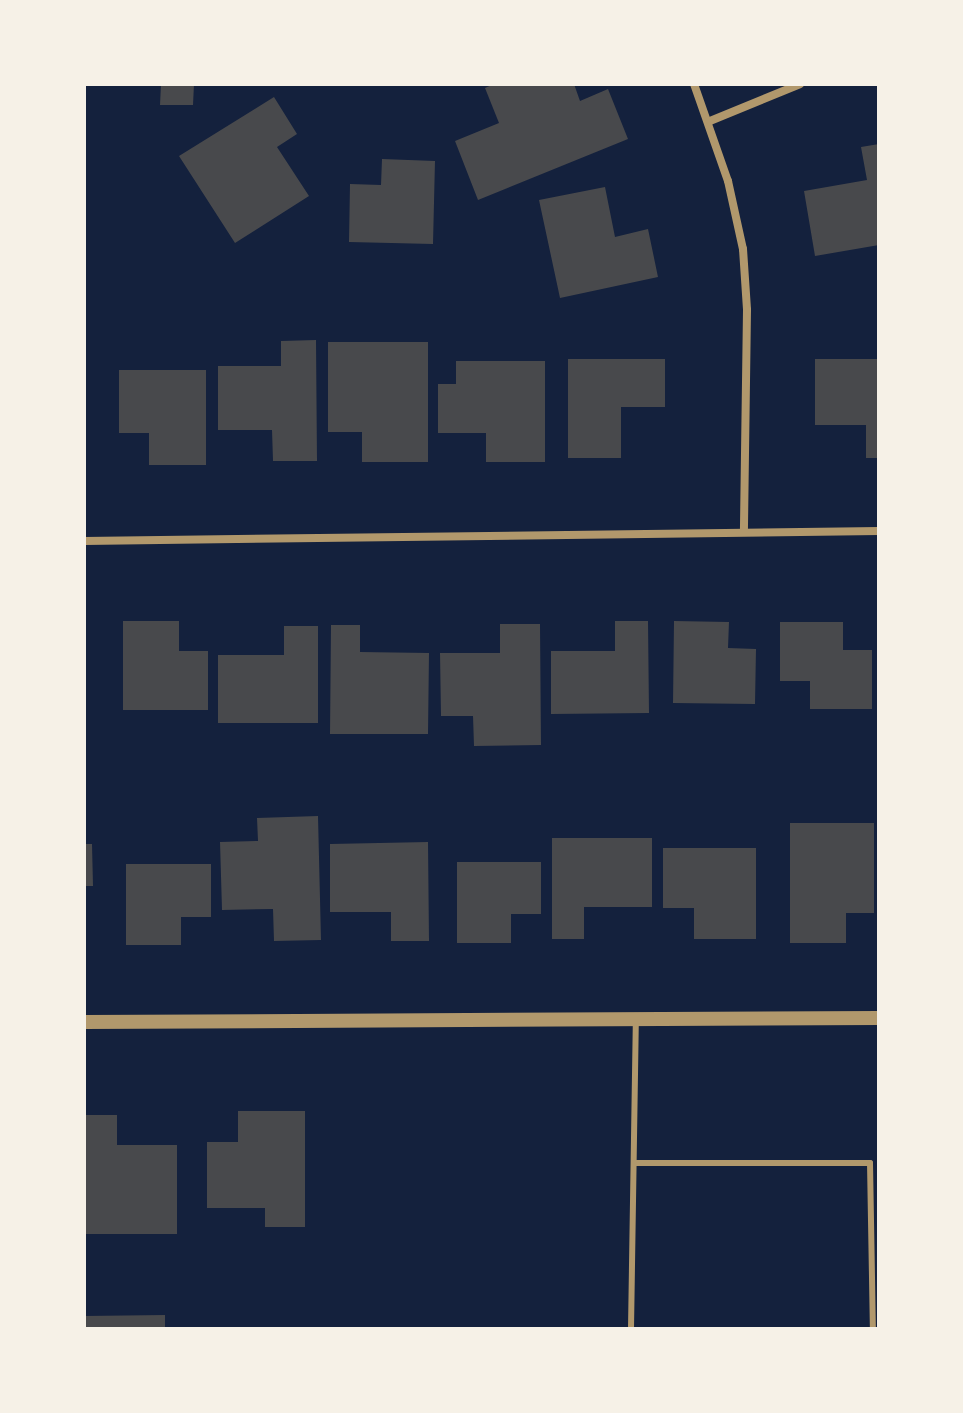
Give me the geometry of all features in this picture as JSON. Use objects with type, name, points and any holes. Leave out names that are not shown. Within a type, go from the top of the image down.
[{"type":"street","points":[[694,84],[710,121],[743,249],[747,310],[744,530]]},
{"type":"street","points":[[710,121],[800,84]]},
{"type":"street","points":[[84,541],[744,530],[879,531]]},
{"type":"street","points":[[84,1022],[879,1018]]},
{"type":"lane","points":[[631,1329],[636,1019]]},
{"type":"lane","points":[[634,1163],[870,1163],[873,1329]]},
{"type":"building","points":[[161,84],[194,84],[193,105],[160,105]]},
{"type":"building","points":[[494,84],[574,84],[580,101],[608,89],[628,139],[478,200],[455,141],[499,123],[485,88]]},
{"type":"building","points":[[274,97],[297,134],[277,147],[309,196],[235,243],[179,156]]},
{"type":"building","points":[[879,144],[879,245],[815,256],[804,191],[867,180],[861,147]]},
{"type":"building","points":[[382,159],[435,161],[433,244],[349,242],[350,184],[381,185]]},
{"type":"building","points":[[605,187],[615,237],[648,229],[658,277],[560,298],[539,200]]},
{"type":"building","points":[[316,340],[317,461],[273,461],[272,430],[218,430],[218,366],[281,366],[281,341]]},
{"type":"building","points":[[328,342],[428,342],[428,462],[362,462],[362,432],[328,432]]},
{"type":"building","points":[[568,359],[665,359],[665,407],[621,407],[621,458],[568,458]]},
{"type":"building","points":[[815,359],[879,359],[879,458],[866,458],[866,425],[815,425]]},
{"type":"building","points":[[456,361],[545,361],[545,462],[486,462],[486,433],[438,433],[438,384],[456,384]]},
{"type":"building","points":[[119,370],[206,370],[206,465],[149,465],[149,433],[119,433]]},
{"type":"building","points":[[123,621],[179,621],[179,651],[208,651],[208,710],[123,710]]},
{"type":"building","points":[[615,621],[648,621],[649,713],[551,714],[551,651],[615,651]]},
{"type":"building","points":[[674,621],[729,622],[728,648],[756,649],[755,704],[673,703]]},
{"type":"building","points":[[780,622],[843,622],[843,650],[872,650],[872,709],[810,709],[810,681],[780,681]]},
{"type":"building","points":[[500,624],[540,624],[541,745],[474,746],[473,716],[441,716],[440,653],[500,653]]},
{"type":"building","points":[[331,625],[360,625],[360,652],[429,653],[428,734],[330,734]]},
{"type":"building","points":[[284,626],[318,626],[318,723],[218,723],[218,655],[284,655]]},
{"type":"building","points":[[318,816],[321,940],[274,941],[273,909],[222,910],[220,842],[258,841],[257,818]]},
{"type":"building","points":[[790,823],[874,823],[874,913],[846,913],[846,943],[790,943]]},
{"type":"building","points":[[552,838],[652,838],[652,907],[584,907],[584,939],[552,939]]},
{"type":"building","points":[[428,842],[429,941],[391,941],[391,912],[330,912],[330,844]]},
{"type":"building","points":[[84,844],[92,844],[93,886],[84,886]]},
{"type":"building","points":[[663,848],[756,848],[756,939],[694,939],[694,908],[663,908]]},
{"type":"building","points":[[457,862],[541,862],[541,914],[511,914],[511,943],[457,943]]},
{"type":"building","points":[[126,864],[211,864],[211,917],[181,917],[181,945],[126,945]]},
{"type":"building","points":[[238,1111],[305,1111],[305,1227],[265,1227],[265,1208],[207,1208],[207,1142],[238,1142]]},
{"type":"building","points":[[84,1115],[117,1115],[117,1145],[177,1145],[177,1234],[84,1234]]},
{"type":"building","points":[[165,1315],[165,1329],[84,1329],[84,1316]]}]
